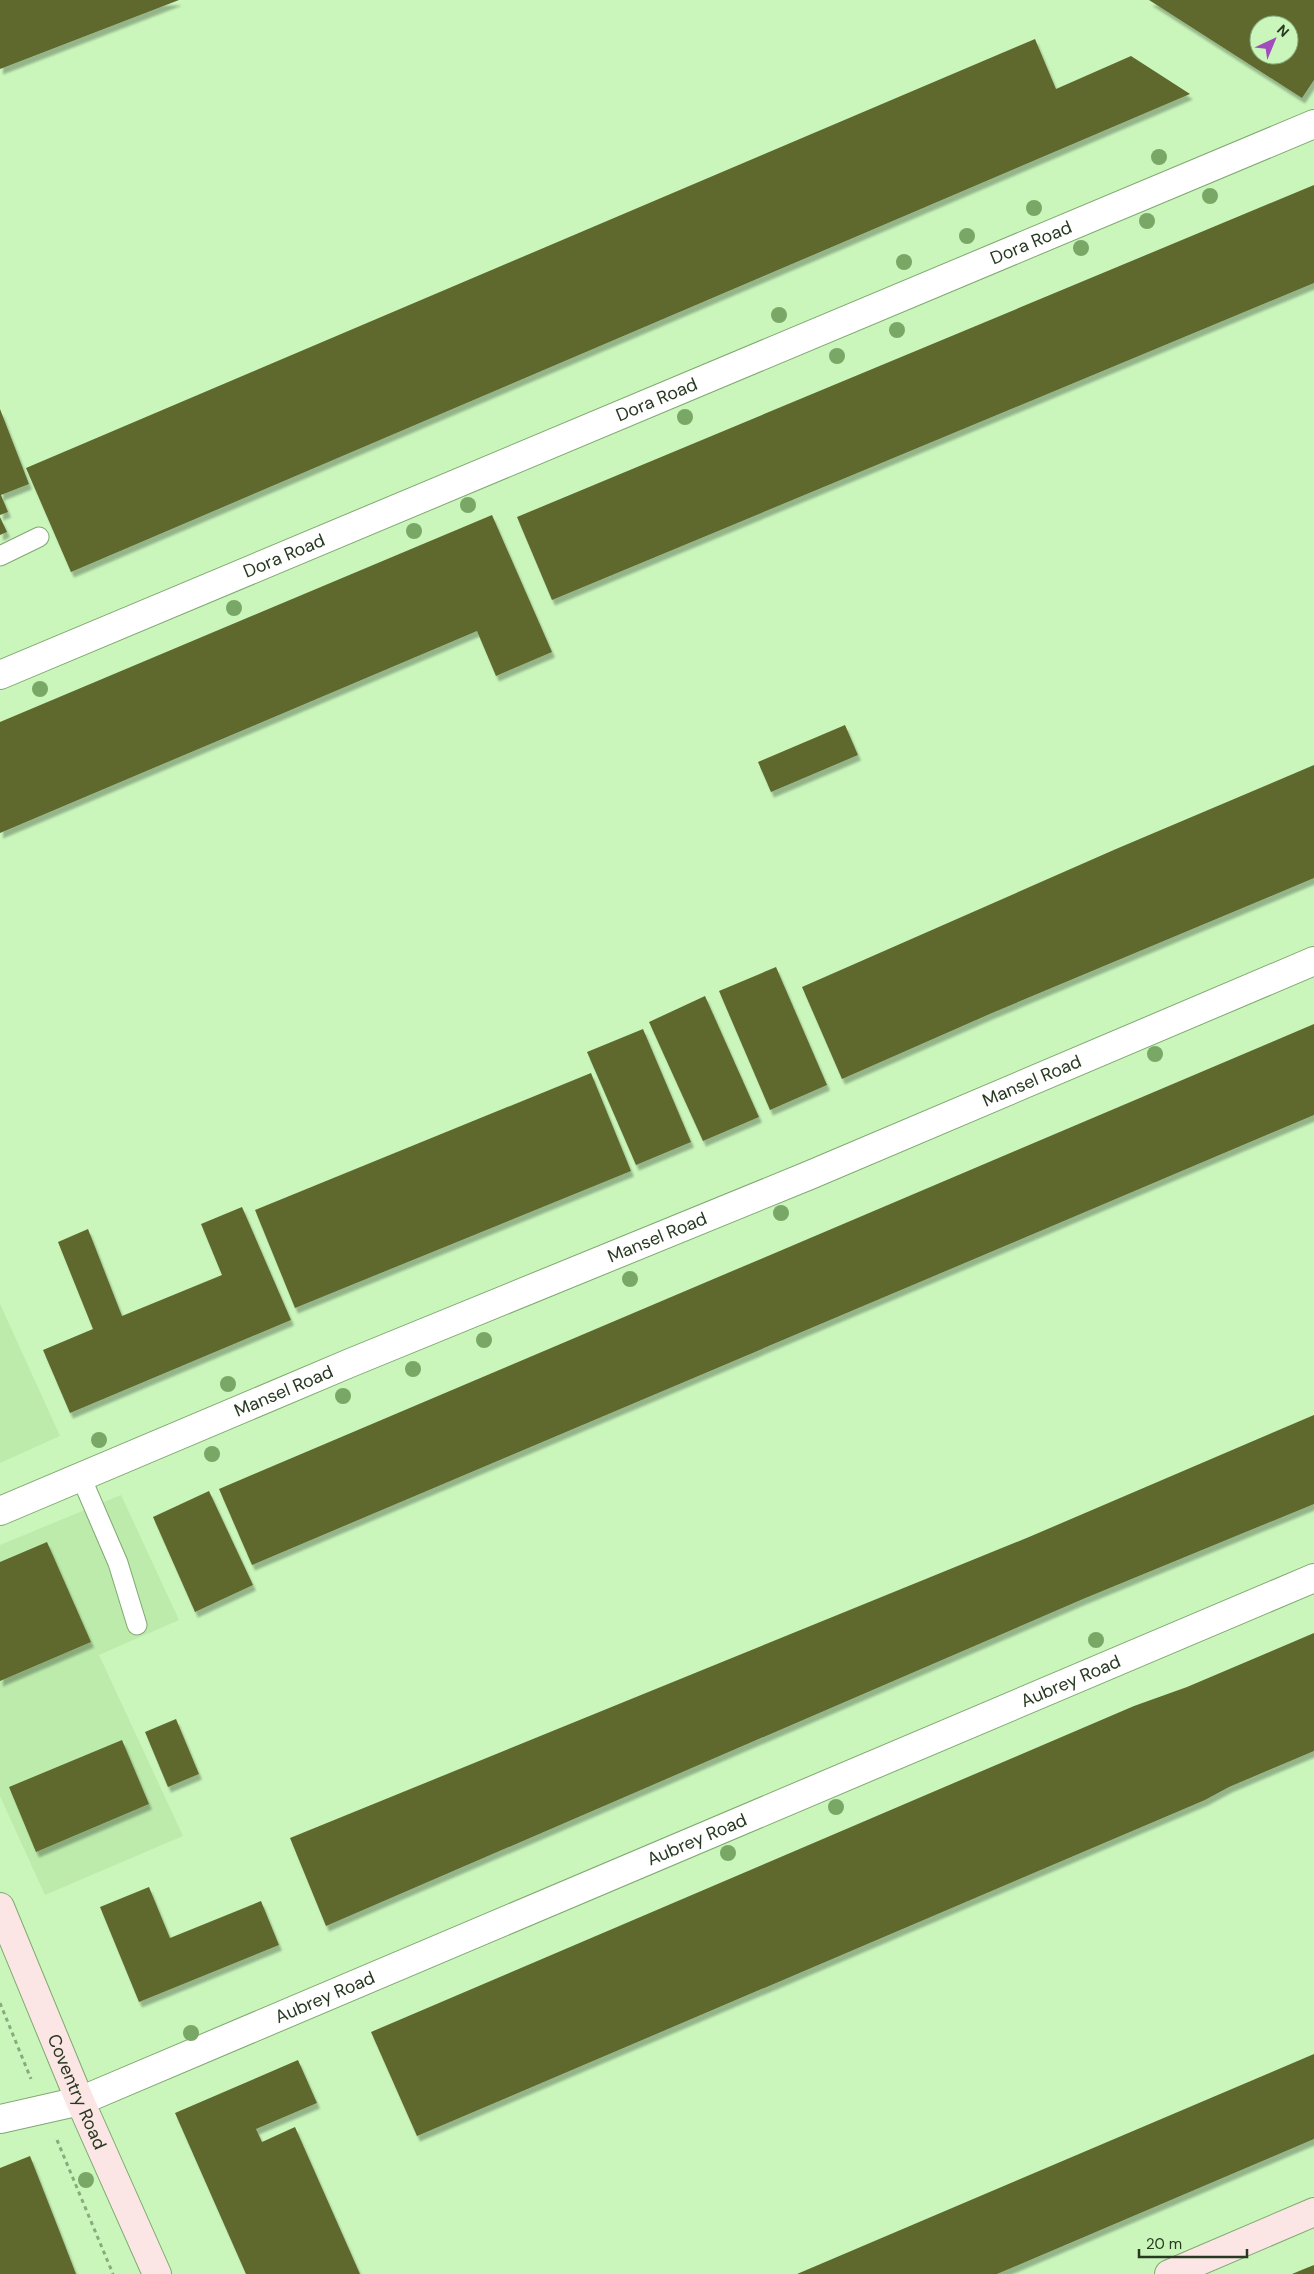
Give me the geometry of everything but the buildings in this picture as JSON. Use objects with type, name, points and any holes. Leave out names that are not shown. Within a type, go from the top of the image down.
[{"type":"street","name":"Dora Road","points":[[2,671],[1314,124]]},
{"type":"street","name":"Mansel Road","points":[[0,1511],[359,1360],[810,1175],[1314,961]]},
{"type":"street","name":"Aubrey Road","points":[[0,2120],[80,2101],[1314,1578]]},
{"type":"street","name":"Coventry Road","points":[[0,1907],[80,2101],[157,2274]]},
{"type":"street","points":[[1169,2274],[1314,2212]]},
{"type":"lane","points":[[0,556],[39,537]]},
{"type":"lane","points":[[81,1476],[118,1563],[137,1625]]},
{"type":"shaded area","points":[[0,1304],[60,1436],[0,1463]]},
{"type":"shaded area","points":[[121,1495],[179,1620],[99,1655],[183,1836],[45,1895],[0,1796],[0,1545]]}]
